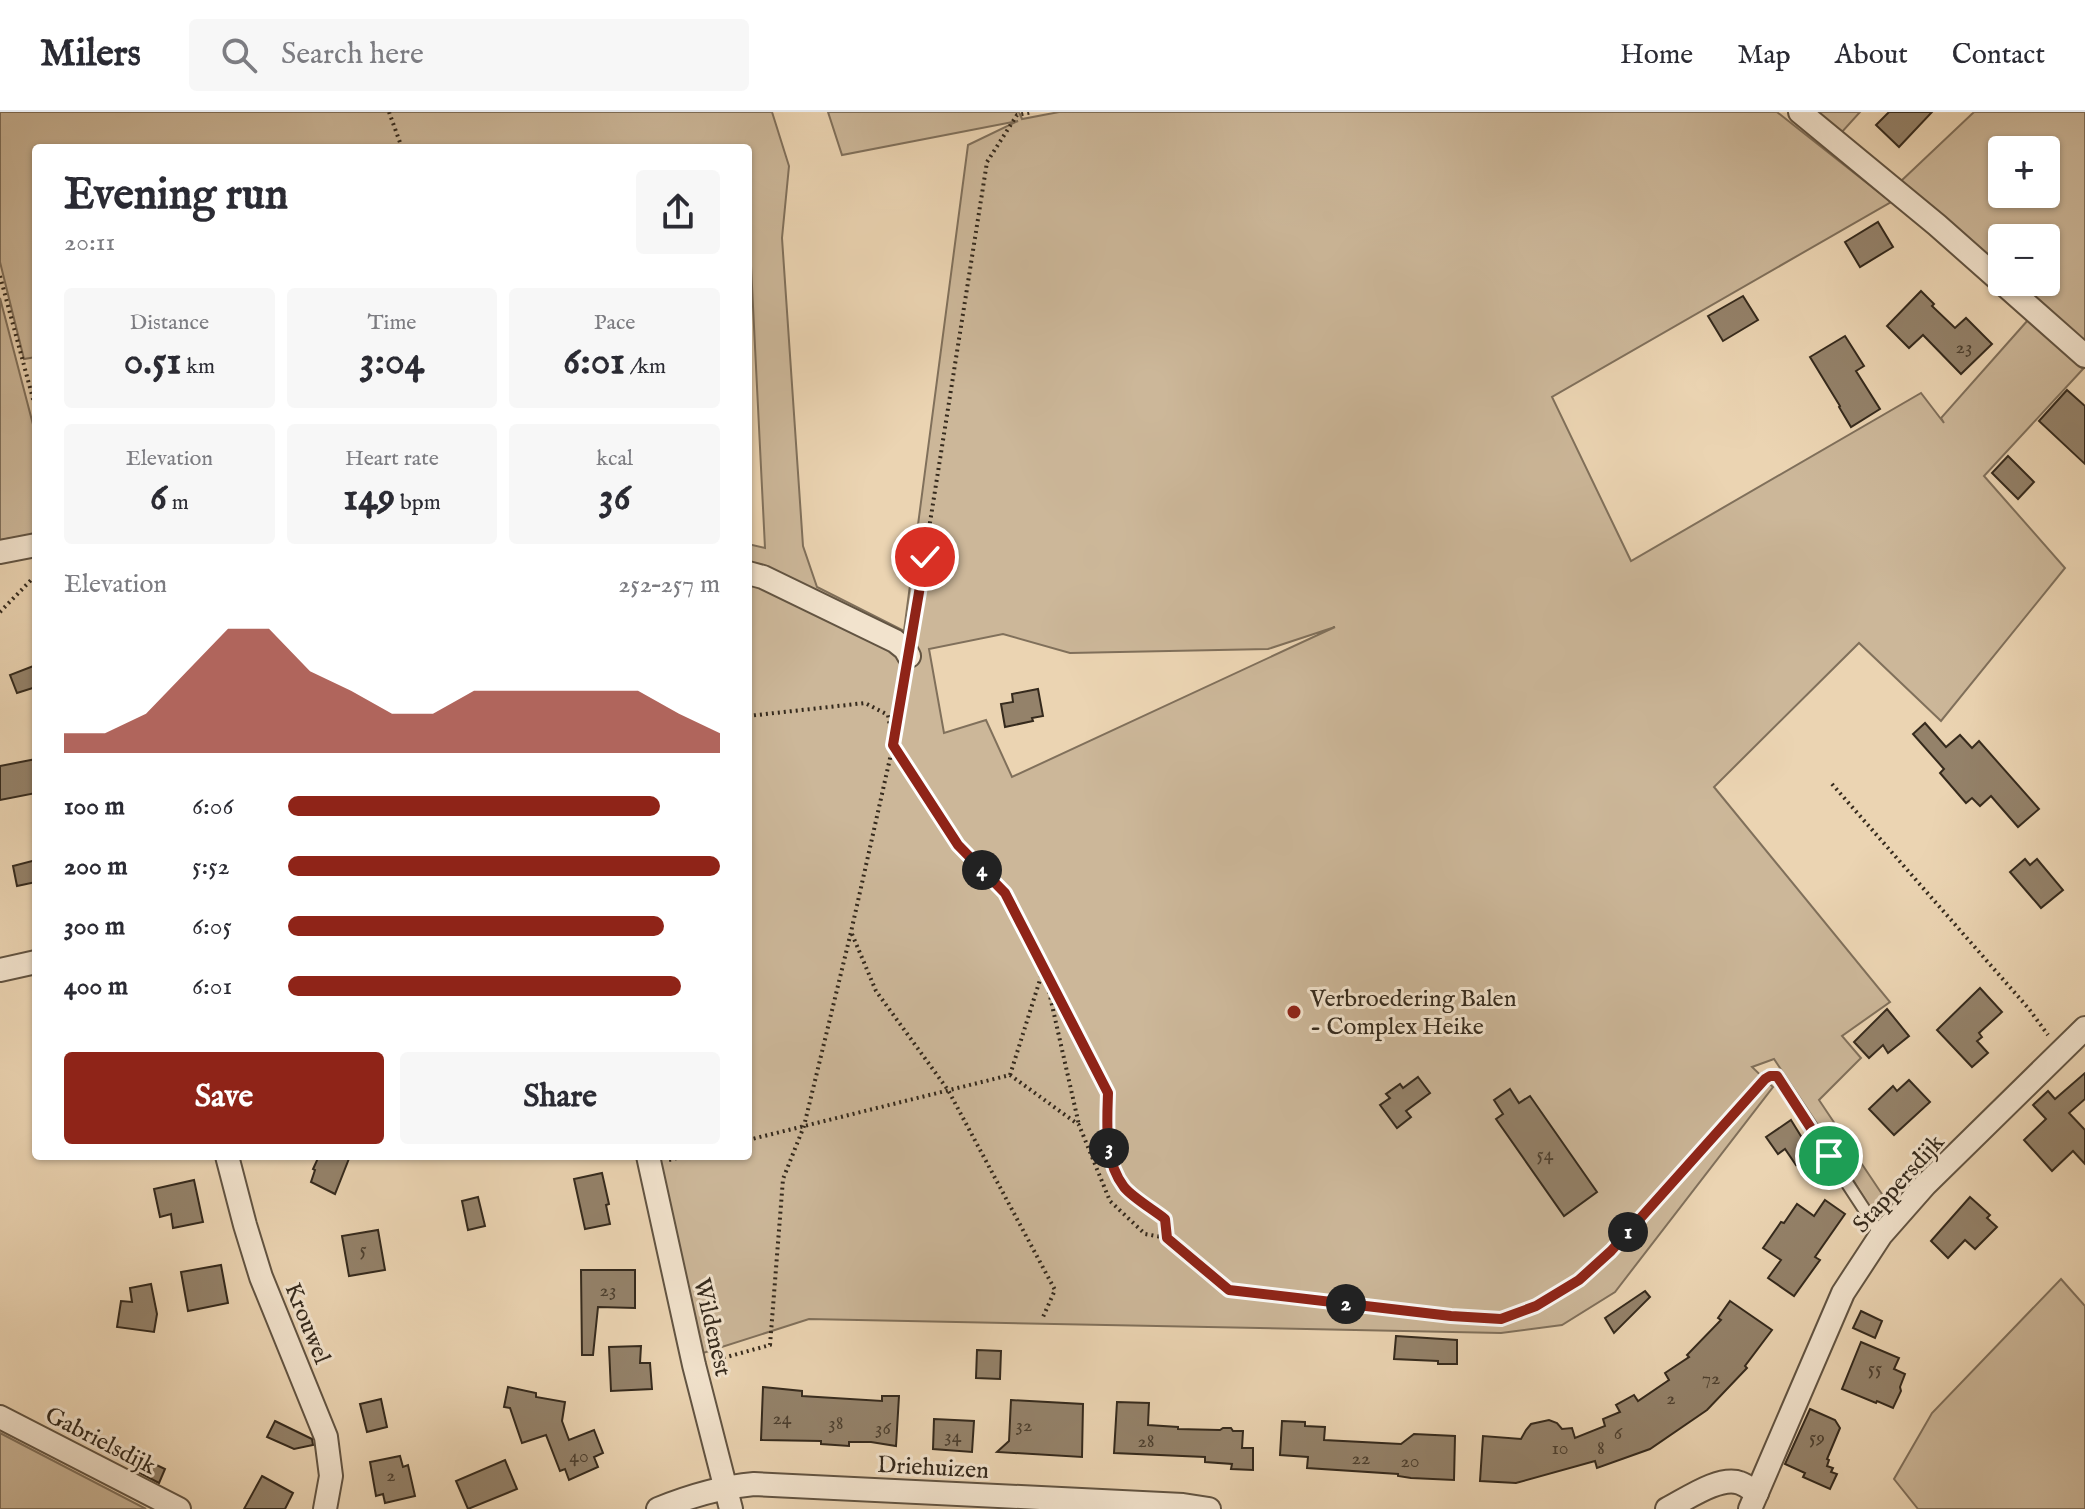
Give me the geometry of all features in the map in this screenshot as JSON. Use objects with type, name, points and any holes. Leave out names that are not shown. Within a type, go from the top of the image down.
[{"type":"street","points":[[1800,112],[1937,225],[2085,356]]},
{"type":"street","points":[[0,552],[32,546]]},
{"type":"street","points":[[752,574],[895,641],[909,656]]},
{"type":"street","points":[[0,970],[32,963]]},
{"type":"street","name":"Stappersdijk","points":[[1754,1501],[1843,1293],[1881,1235],[1925,1185],[2085,1028]]},
{"type":"street","name":"Krouwel","points":[[228,1160],[261,1277],[326,1437],[331,1476],[325,1509]]},
{"type":"street","name":"Wildenest","points":[[649,1160],[694,1365],[731,1509]]},
{"type":"street","name":"Gabrielsdijk","points":[[0,1417],[179,1509]]},
{"type":"street","points":[[1667,1509],[1730,1480],[1740,1483],[1754,1501]]},
{"type":"street","name":"Driehuizen","points":[[658,1509],[700,1493],[754,1484],[1183,1505],[1209,1509]]},
{"type":"lane","points":[[1765,1079],[1777,1076],[1881,1235]]},
{"type":"path","points":[[389,112],[401,144]]},
{"type":"path","points":[[694,1365],[770,1345],[783,1179],[804,1126],[893,745],[987,162],[1016,114],[1033,112]]},
{"type":"path","points":[[0,276],[32,395]]},
{"type":"path","points":[[0,612],[32,579]]},
{"type":"path","points":[[752,716],[865,703],[888,715],[893,745],[958,845],[1005,893],[1108,1093],[1110,1159],[1125,1188],[1165,1219],[1167,1238]]},
{"type":"path","points":[[1832,784],[2029,1009],[2061,1054]]},
{"type":"path","points":[[851,932],[876,991],[948,1090],[1055,1290],[1043,1317]]},
{"type":"path","points":[[1010,1075],[1044,967]]},
{"type":"path","points":[[1044,967],[1079,1125],[1110,1201],[1145,1234],[1167,1238],[1229,1290],[1501,1319],[1536,1306],[1579,1280],[1611,1251],[1765,1079]]},
{"type":"path","points":[[752,1139],[1010,1075],[1079,1125]]},
{"type":"shaded area","points":[[0,112],[772,112],[789,166],[782,238],[803,546],[817,587],[904,631],[968,145],[1018,121],[842,155],[828,112],[1019,112],[1022,119],[1059,112],[1777,112],[1891,202],[1552,397],[1631,561],[1921,393],[1944,423],[1941,418],[2028,320],[2083,369],[1984,476],[2065,568],[1941,721],[1859,643],[1714,787],[1890,1002],[1842,1036],[1861,1058],[1819,1100],[1890,1206],[1874,1214],[1774,1059],[1752,1067],[1773,1087],[1615,1292],[1562,1325],[1501,1333],[809,1319],[700,1354],[656,1160],[752,1160],[752,545],[765,548],[752,286],[752,144],[32,144],[32,358],[24,359],[0,262]],"holes":[[[1335,627],[1012,777],[986,720],[944,733],[929,649],[1003,634],[1070,653],[1268,649]]]},
{"type":"shaded area","points":[[1817,112],[1860,112],[1842,132]]},
{"type":"shaded area","points":[[1974,112],[2085,112],[2085,347],[2028,296],[2060,296],[2060,224],[1988,224],[1988,261],[1900,182]]},
{"type":"shaded area","points":[[0,298],[32,421],[32,535],[0,540]]},
{"type":"shaded area","points":[[2061,1279],[2085,1306],[2085,1509],[1918,1509],[1894,1479],[1932,1413]]},
{"type":"shaded area","points":[[0,1433],[146,1509],[0,1509]]},
{"type":"building","points":[[1889,112],[1932,112],[1899,147],[1876,125]]},
{"type":"building","points":[[1878,222],[1893,247],[1860,267],[1845,242]]},
{"type":"building","points":[[1921,291],[1955,328],[1966,318],[1992,344],[1961,374],[1923,335],[1909,348],[1887,326]]},
{"type":"building","points":[[1743,296],[1758,320],[1723,341],[1708,316]]},
{"type":"building","points":[[1845,336],[1864,366],[1856,371],[1880,409],[1851,427],[1810,357]]},
{"type":"building","points":[[2067,390],[2085,406],[2085,464],[2039,421]]},
{"type":"building","points":[[2008,456],[2034,482],[2018,499],[1992,473]]},
{"type":"building","points":[[32,667],[32,688],[17,693],[10,675]]},
{"type":"building","points":[[1038,689],[1043,716],[1005,727],[1001,704],[1013,702],[1012,694]]},
{"type":"building","points":[[1925,723],[1946,747],[1960,735],[1972,748],[1979,741],[2039,809],[2018,827],[1991,796],[1980,806],[1972,798],[1966,803],[1940,773],[1944,769],[1913,734]]},
{"type":"building","points":[[32,760],[32,794],[0,800],[0,766]]},
{"type":"building","points":[[2025,859],[2030,865],[2037,859],[2063,890],[2041,908],[2010,872]]},
{"type":"building","points":[[32,861],[32,883],[17,886],[13,866]]},
{"type":"building","points":[[1980,988],[2002,1012],[1979,1033],[1982,1037],[1977,1041],[1988,1053],[1972,1067],[1937,1030]]},
{"type":"building","points":[[1887,1009],[1909,1036],[1888,1053],[1883,1045],[1869,1058],[1854,1042]]},
{"type":"building","points":[[2085,1073],[2085,1099],[2069,1113],[2085,1130],[2085,1164],[2073,1151],[2052,1171],[2024,1140],[2046,1119],[2033,1105],[2048,1091],[2055,1099]]},
{"type":"building","points":[[1418,1077],[1430,1093],[1406,1111],[1411,1117],[1397,1128],[1380,1105],[1390,1098],[1386,1094],[1400,1084],[1403,1088]]},
{"type":"building","points":[[1909,1080],[1930,1102],[1894,1135],[1869,1109],[1893,1086],[1897,1091]]},
{"type":"building","points":[[1510,1089],[1519,1103],[1530,1096],[1597,1192],[1564,1216],[1496,1119],[1503,1114],[1494,1100]]},
{"type":"building","points":[[1791,1120],[1812,1154],[1796,1165],[1785,1149],[1778,1154],[1766,1137]]},
{"type":"building","points":[[317,1160],[348,1160],[335,1194],[311,1182]]},
{"type":"building","points":[[602,1173],[610,1224],[585,1229],[574,1179]]},
{"type":"building","points":[[194,1180],[203,1222],[173,1228],[171,1214],[160,1217],[154,1189]]},
{"type":"building","points":[[478,1197],[485,1226],[468,1230],[462,1201]]},
{"type":"building","points":[[1970,1197],[1990,1215],[1987,1218],[1997,1227],[1975,1249],[1965,1240],[1948,1258],[1931,1241]]},
{"type":"building","points":[[1825,1200],[1845,1214],[1815,1257],[1820,1260],[1794,1296],[1768,1278],[1781,1260],[1763,1248],[1797,1204],[1814,1216]]},
{"type":"building","points":[[378,1230],[385,1270],[349,1276],[342,1236]]},
{"type":"building","points":[[221,1265],[228,1303],[188,1311],[181,1272]]},
{"type":"building","points":[[581,1270],[635,1270],[635,1308],[598,1307],[593,1355],[582,1355]]},
{"type":"building","points":[[151,1284],[157,1314],[154,1332],[117,1327],[121,1301],[132,1302],[130,1288]]},
{"type":"building","points":[[1645,1291],[1650,1297],[1614,1333],[1605,1318]]},
{"type":"building","points":[[1730,1301],[1772,1330],[1745,1366],[1747,1368],[1707,1410],[1650,1449],[1597,1468],[1595,1461],[1516,1483],[1480,1481],[1483,1436],[1521,1439],[1531,1424],[1549,1420],[1562,1429],[1572,1428],[1575,1438],[1605,1426],[1603,1419],[1620,1412],[1616,1405],[1634,1395],[1638,1401],[1669,1380],[1665,1373],[1689,1357],[1687,1355],[1721,1320],[1718,1318]]},
{"type":"building","points":[[1861,1311],[1882,1321],[1875,1338],[1853,1328]]},
{"type":"building","points":[[1396,1336],[1457,1340],[1457,1364],[1394,1359]]},
{"type":"building","points":[[1861,1342],[1899,1358],[1894,1369],[1905,1374],[1893,1408],[1842,1389]]},
{"type":"building","points":[[641,1346],[640,1363],[650,1363],[652,1389],[611,1391],[609,1347]]},
{"type":"building","points":[[977,1350],[1001,1351],[1000,1379],[976,1378]]},
{"type":"building","points":[[508,1387],[536,1393],[536,1397],[565,1402],[562,1421],[569,1440],[594,1430],[603,1453],[594,1457],[598,1467],[569,1480],[565,1469],[560,1471],[546,1435],[522,1443],[510,1408],[504,1407]]},
{"type":"building","points":[[763,1387],[802,1391],[802,1396],[882,1401],[882,1396],[899,1396],[896,1446],[871,1442],[849,1442],[849,1446],[821,1444],[821,1441],[761,1440]]},
{"type":"building","points":[[381,1399],[387,1427],[367,1432],[360,1404]]},
{"type":"building","points":[[1011,1400],[1083,1404],[1082,1457],[997,1452],[1009,1441]]},
{"type":"building","points":[[1117,1402],[1149,1403],[1148,1425],[1243,1431],[1242,1448],[1253,1448],[1253,1470],[1231,1469],[1232,1464],[1205,1462],[1205,1457],[1114,1453]]},
{"type":"building","points":[[1810,1409],[1835,1420],[1840,1428],[1827,1459],[1827,1466],[1833,1468],[1831,1472],[1837,1474],[1830,1489],[1803,1477],[1805,1473],[1785,1464]]},
{"type":"building","points":[[934,1419],[974,1421],[972,1452],[933,1449]]},
{"type":"building","points":[[275,1421],[312,1439],[313,1445],[294,1449],[267,1437]]},
{"type":"building","points":[[1282,1421],[1325,1427],[1324,1440],[1401,1444],[1414,1434],[1455,1436],[1454,1480],[1307,1468],[1308,1457],[1280,1455]]},
{"type":"building","points":[[400,1456],[403,1467],[408,1465],[415,1496],[385,1503],[383,1494],[376,1496],[370,1462]]},
{"type":"building","points":[[146,1460],[165,1469],[159,1483],[140,1473]]},
{"type":"building","points":[[505,1460],[517,1489],[468,1509],[456,1481]]},
{"type":"building","points":[[262,1476],[293,1493],[285,1509],[244,1509]]},
{"type":"place","name":"Verbroedering Balen - Complex Heike","points":[[1294,1012]]},
{"type":"route","points":[[925,557],[893,745],[958,845],[1005,893],[1108,1093],[1110,1159],[1125,1188],[1165,1219],[1167,1238],[1229,1290],[1501,1319],[1536,1306],[1579,1280],[1611,1251],[1770,1076],[1777,1076],[1829,1156]]}]
